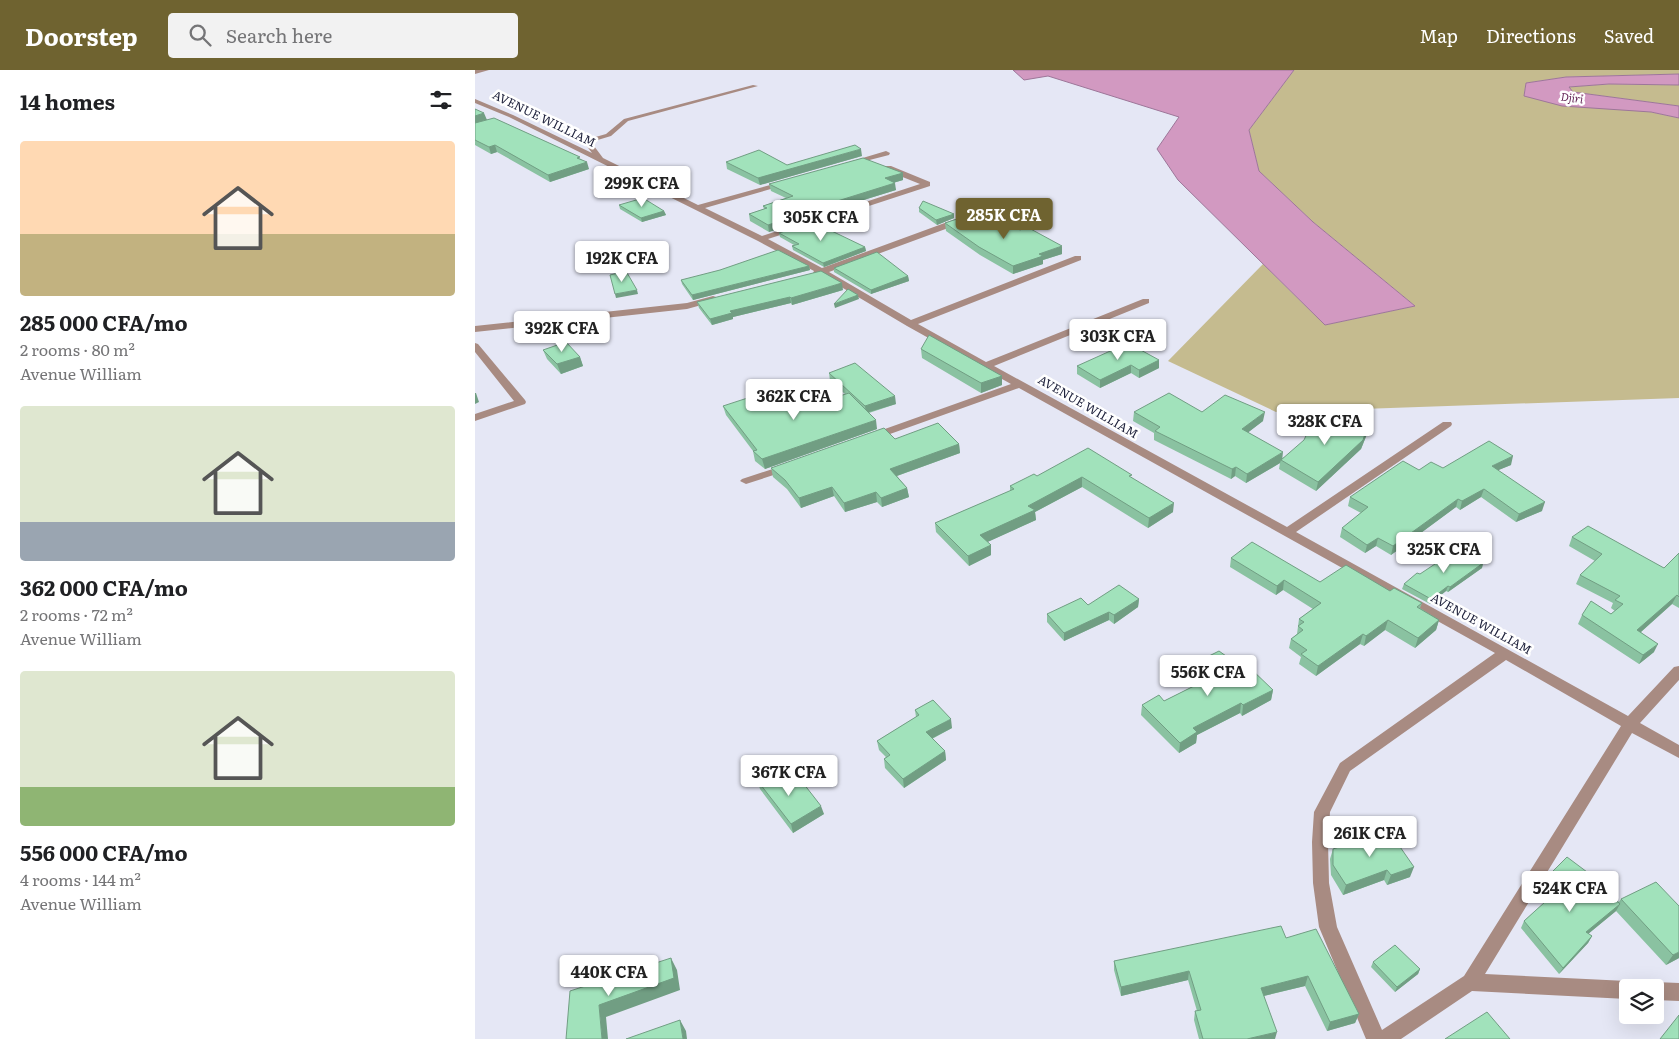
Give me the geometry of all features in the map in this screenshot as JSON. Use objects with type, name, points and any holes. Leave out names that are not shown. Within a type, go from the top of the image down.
[{"type":"street","points":[[475,72],[486,70]]},
{"type":"street","points":[[601,161],[587,141],[605,138],[616,131],[626,120],[755,86]]},
{"type":"street","name":"AVENUE WILLIAM","points":[[475,101],[507,118],[700,208],[747,233],[761,238],[823,272],[910,324],[988,365],[1679,752]]},
{"type":"street","points":[[846,165],[886,153]]},
{"type":"street","points":[[864,159],[873,163]]},
{"type":"street","points":[[761,238],[927,184],[882,166]]},
{"type":"street","points":[[700,208],[791,181]]},
{"type":"street","points":[[805,276],[823,272],[994,208]]},
{"type":"street","points":[[910,324],[1078,258]]},
{"type":"street","points":[[475,328],[687,306],[723,297]]},
{"type":"street","points":[[988,365],[1146,301]]},
{"type":"street","points":[[475,346],[521,402],[475,418]]},
{"type":"street","points":[[865,439],[1021,384]]},
{"type":"street","points":[[1286,533],[1447,424]]},
{"type":"street","points":[[746,481],[801,462]]},
{"type":"street","points":[[1375,1039],[1328,927],[1321,883],[1320,842],[1322,812],[1345,767],[1505,653]]},
{"type":"street","points":[[1385,1039],[1470,982],[1630,724],[1679,672]]},
{"type":"street","points":[[1470,982],[1619,990]]},
{"type":"street","points":[[1664,991],[1679,992]]},
{"type":"shaded area","points":[[1294,70],[1679,70],[1679,74],[1566,77],[1526,83],[1524,96],[1651,112],[1679,118],[1679,398],[1276,412],[1168,361],[1263,264],[1325,325],[1415,306],[1313,222],[1259,171],[1249,130]]},
{"type":"shaded area","points":[[1609,84],[1679,85],[1679,106],[1573,92],[1568,87]]},
{"type":"water","points":[[1013,70],[1294,70],[1249,130],[1259,171],[1313,222],[1415,306],[1325,325],[1178,180],[1157,149],[1179,117],[1048,76],[1024,80]]},
{"type":"water","name":"Djiri","points":[[1679,74],[1679,85],[1609,84],[1569,87],[1573,92],[1679,106],[1679,118],[1651,112],[1562,106],[1524,96],[1526,83],[1566,77]]},
{"type":"building","points":[[475,109],[484,113],[475,116]]},
{"type":"building","points":[[494,118],[580,157],[577,158],[587,162],[548,175],[495,145],[489,147],[475,140],[475,123]]},
{"type":"building","points":[[855,145],[861,149],[758,178],[726,162],[759,150],[787,165]]},
{"type":"building","points":[[863,158],[903,173],[885,178],[895,183],[799,213],[801,214],[768,225],[749,214],[767,208],[763,206],[793,196],[769,184]]},
{"type":"building","points":[[643,198],[664,211],[641,218],[619,205]]},
{"type":"building","points":[[923,201],[954,214],[936,220],[919,208]]},
{"type":"building","points":[[966,216],[976,220],[979,219],[996,229],[1011,224],[1020,230],[1027,227],[1062,246],[1039,254],[1043,256],[1013,266],[979,247],[945,223]]},
{"type":"building","points":[[813,222],[865,247],[823,263],[792,246],[799,244],[779,233]]},
{"type":"building","points":[[778,250],[809,266],[692,295],[681,280],[720,270]]},
{"type":"building","points":[[877,252],[908,276],[871,290],[834,268]]},
{"type":"building","points":[[626,271],[637,290],[615,294],[610,275]]},
{"type":"building","points":[[821,271],[842,283],[791,298],[730,311],[732,313],[710,319],[697,302]]},
{"type":"building","points":[[848,289],[858,295],[834,304]]},
{"type":"building","points":[[929,335],[1002,376],[981,383],[921,349]]},
{"type":"building","points":[[566,342],[580,357],[557,364],[543,350]]},
{"type":"building","points":[[1128,343],[1159,360],[1139,370],[1131,365],[1100,380],[1077,366]]},
{"type":"building","points":[[855,363],[895,396],[865,406],[829,373]]},
{"type":"building","points":[[772,390],[790,412],[849,393],[876,420],[762,459],[753,451],[757,450],[723,406]]},
{"type":"building","points":[[1169,393],[1202,412],[1225,395],[1265,412],[1242,429],[1283,452],[1247,474],[1236,467],[1232,469],[1155,431],[1160,427],[1134,412]]},
{"type":"building","points":[[1316,414],[1368,425],[1363,440],[1318,482],[1281,460],[1304,440]]},
{"type":"building","points":[[938,423],[959,444],[890,469],[907,488],[881,498],[876,492],[844,503],[832,487],[799,498],[785,480],[771,468],[884,428],[895,439]]},
{"type":"building","points":[[1489,441],[1513,456],[1492,466],[1545,502],[1519,514],[1484,489],[1462,501],[1458,499],[1393,546],[1378,538],[1367,545],[1342,528],[1368,507],[1350,497],[1403,461],[1419,470],[1431,462],[1443,468]]},
{"type":"building","points":[[1088,448],[1174,503],[1149,518],[1082,477],[1028,506],[1035,510],[980,535],[991,545],[968,556],[935,523],[1014,489],[1010,486],[1034,474],[1037,476]]},
{"type":"building","points":[[1588,526],[1664,568],[1679,553],[1679,597],[1677,595],[1637,630],[1658,644],[1643,655],[1582,615],[1591,601],[1611,614],[1623,604],[1615,600],[1620,596],[1580,575],[1602,554],[1572,537]]},
{"type":"building","points":[[1252,542],[1320,582],[1346,565],[1390,591],[1394,588],[1422,603],[1417,607],[1439,620],[1418,638],[1388,620],[1366,636],[1363,634],[1318,666],[1301,654],[1307,650],[1291,639],[1303,630],[1298,626],[1304,622],[1299,619],[1321,603],[1284,580],[1277,586],[1231,558]]},
{"type":"building","points":[[1459,548],[1483,563],[1431,599],[1404,584],[1417,573],[1420,574]]},
{"type":"building","points":[[1119,585],[1139,599],[1114,615],[1109,612],[1064,633],[1047,614],[1081,598],[1088,605]]},
{"type":"building","points":[[1219,651],[1247,671],[1249,667],[1273,690],[1243,705],[1241,703],[1193,728],[1197,732],[1180,743],[1142,705],[1159,695],[1164,701],[1214,676],[1199,661]]},
{"type":"building","points":[[933,700],[951,719],[926,732],[945,751],[903,779],[884,759],[890,755],[877,741],[919,715],[915,710]]},
{"type":"building","points":[[774,770],[788,787],[800,779],[821,806],[791,824],[757,780]]},
{"type":"building","points":[[1389,831],[1414,867],[1391,875],[1387,870],[1346,885],[1333,865],[1333,849]]},
{"type":"building","points":[[1567,857],[1591,875],[1589,877],[1620,904],[1586,932],[1592,936],[1563,968],[1524,921],[1567,882],[1553,871]]},
{"type":"building","points":[[1656,882],[1679,906],[1679,952],[1673,955],[1621,899]]},
{"type":"building","points":[[1281,926],[1286,938],[1316,929],[1359,1014],[1330,1022],[1308,976],[1261,988],[1277,1032],[1247,1039],[1203,1039],[1195,1011],[1201,1010],[1189,971],[1121,987],[1114,961]]},
{"type":"building","points":[[1395,945],[1420,969],[1397,987],[1373,962]]},
{"type":"building","points":[[671,958],[674,978],[599,1005],[602,1039],[566,1039],[570,991]]},
{"type":"building","points":[[1487,1012],[1510,1039],[1445,1039]]},
{"type":"building","points":[[1679,1015],[1679,1039],[1660,1039]]},
{"type":"building","points":[[680,1020],[683,1039],[626,1039]]}]
